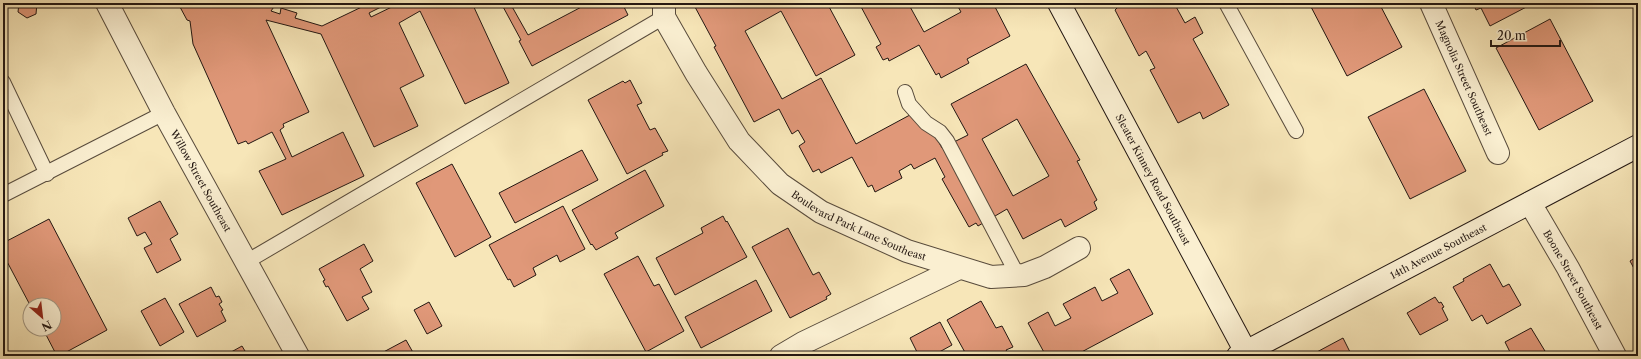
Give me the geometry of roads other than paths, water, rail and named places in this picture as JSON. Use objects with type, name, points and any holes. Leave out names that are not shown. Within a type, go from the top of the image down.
[{"type":"street","name":"Willow Street Southeast","points":[[107,3],[164,113],[298,356]]},
{"type":"street","name":"Sleater Kinney Road Southeast","points":[[1059,3],[1244,355]]},
{"type":"street","name":"Magnolia Street Southeast","points":[[1431,3],[1498,153]]},
{"type":"street","name":"Boulevard Park Lane Southeast","points":[[664,10],[696,73],[739,141],[780,184],[821,212],[907,252],[991,277],[1024,275],[1045,267],[1079,248]]},
{"type":"street","name":"14th Avenue Southeast","points":[[1244,355],[1638,146]]},
{"type":"street","name":"Boone Street Southeast","points":[[1530,203],[1568,268],[1615,356]]},
{"type":"street","points":[[780,356],[803,343],[959,268]]},
{"type":"lane","points":[[1226,3],[1296,131]]},
{"type":"lane","points":[[246,262],[664,10]]},
{"type":"lane","points":[[3,82],[47,174]]},
{"type":"lane","points":[[905,92],[909,104],[926,123],[940,132],[947,141],[1018,276]]},
{"type":"lane","points":[[3,195],[47,174],[164,113]]}]
